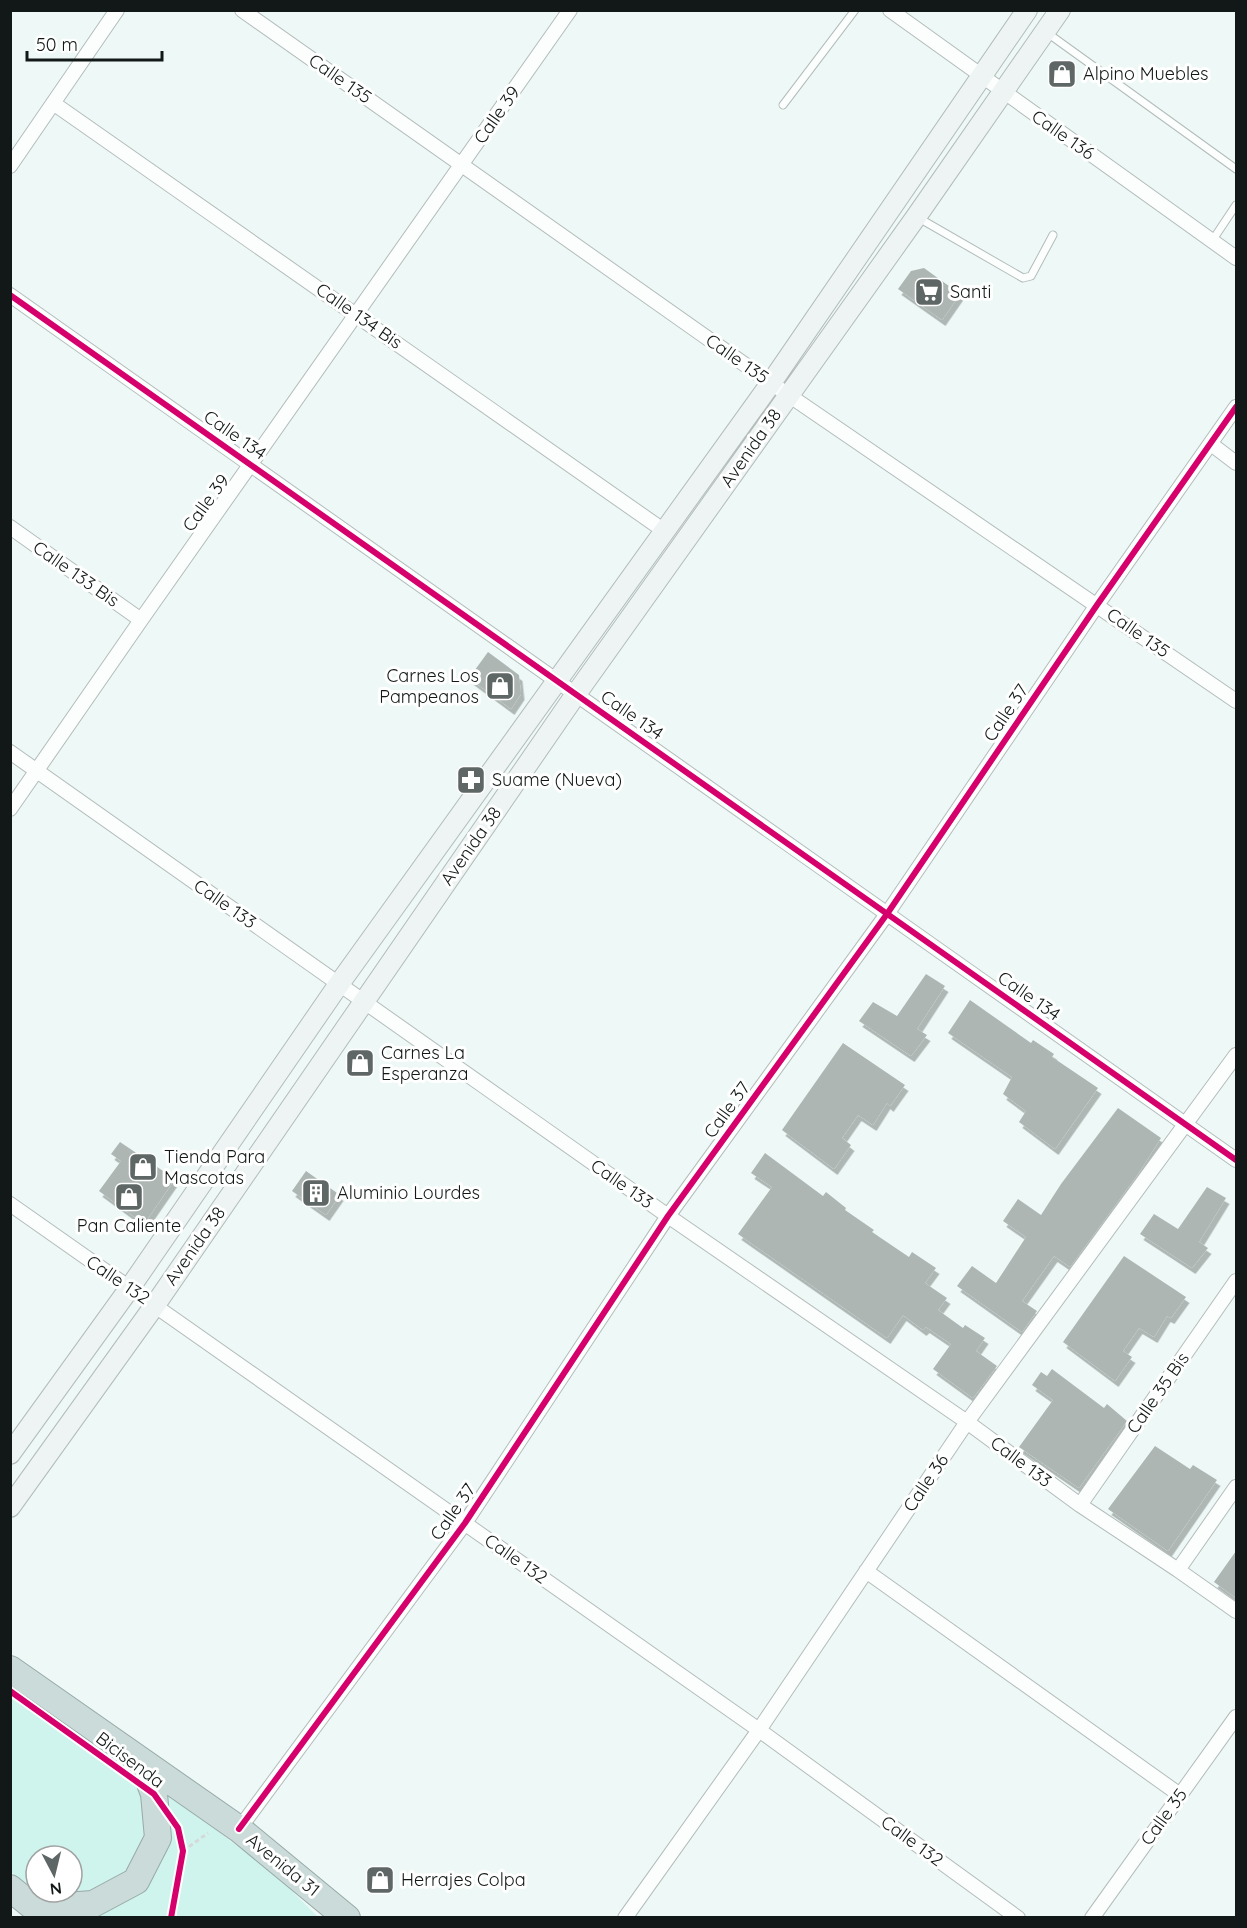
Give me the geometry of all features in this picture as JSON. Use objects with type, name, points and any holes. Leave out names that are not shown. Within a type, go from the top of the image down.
[{"type":"highway","name":"Avenida 31","points":[[10,1669],[230,1822],[347,1917]]},
{"type":"highway","points":[[10,1888],[42,1913],[93,1904],[136,1881],[158,1838],[154,1794],[142,1762]]},
{"type":"main road","name":"Avenida 38","points":[[10,1454],[129,1289],[339,984],[555,680],[771,383],[1027,10]]},
{"type":"main road","name":"Avenida 38","points":[[10,1507],[155,1305],[576,694],[916,217],[1060,10]]},
{"type":"street","points":[[10,166],[117,10]]},
{"type":"street","name":"Calle 135","points":[[242,10],[788,395],[1236,701]]},
{"type":"street","name":"Calle 39","points":[[10,809],[570,10]]},
{"type":"street","name":"Calle 136","points":[[890,10],[1236,258]]},
{"type":"street","name":"Calle 134 Bis","points":[[53,103],[357,314],[663,531]]},
{"type":"street","name":"Calle 134","points":[[10,295],[1236,1160]]},
{"type":"street","name":"Calle 37","points":[[230,1822],[465,1523],[668,1216],[887,914],[1097,605],[1236,407]]},
{"type":"street","points":[[1211,444],[1236,463]]},
{"type":"street","name":"Calle 133 Bis","points":[[10,527],[141,620]]},
{"type":"street","name":"Calle 133","points":[[10,752],[668,1216],[968,1422],[1080,1505],[1236,1611]]},
{"type":"street","name":"Calle 36","points":[[625,1917],[759,1730],[968,1422],[1236,1055]]},
{"type":"street","name":"Calle 132","points":[[10,1204],[759,1730],[1018,1917]]},
{"type":"street","name":"Calle 35 Bis","points":[[1080,1505],[1236,1281]]},
{"type":"street","points":[[1178,1570],[1236,1487]]},
{"type":"street","points":[[866,1571],[1180,1796]]},
{"type":"street","name":"Calle 35","points":[[1092,1917],[1236,1717]]},
{"type":"lane","points":[[783,105],[855,10]]},
{"type":"lane","points":[[1046,32],[1236,169]]},
{"type":"lane","points":[[1212,241],[1236,205]]},
{"type":"lane","points":[[916,217],[1023,278],[1031,276],[1053,235]]},
{"type":"path","points":[[183,1851],[230,1822]]},
{"type":"path","points":[[181,1844],[183,1851],[181,1862]]},
{"type":"green space","points":[[11,1686],[117,1759],[141,1787],[149,1828],[132,1871],[119,1884],[84,1893],[84,1844],[24,1844],[24,1882],[11,1872]]},
{"type":"green space","points":[[166,1795],[222,1834],[281,1880],[318,1917],[68,1918],[110,1909]]},
{"type":"building","name":"Santi","points":[[924,268],[960,294],[942,320],[898,289],[911,271]]},
{"type":"building","name":"Carnes Los Pampeanos","points":[[488,652],[519,675],[521,694],[511,709],[469,678]]},
{"type":"building","points":[[926,974],[945,986],[917,1029],[927,1035],[911,1056],[859,1021],[873,1002],[897,1016]]},
{"type":"building","points":[[970,1000],[1031,1043],[1033,1040],[1054,1054],[1052,1057],[1098,1088],[1055,1149],[1019,1122],[1026,1111],[1003,1094],[1012,1077],[948,1033]]},
{"type":"building","points":[[843,1043],[905,1085],[890,1106],[887,1103],[873,1125],[858,1115],[842,1138],[851,1145],[834,1169],[782,1130]]},
{"type":"building","points":[[1118,1108],[1161,1138],[1138,1174],[1070,1267],[1054,1256],[1022,1301],[1037,1311],[1022,1332],[957,1286],[972,1266],[996,1283],[1026,1237],[1003,1221],[1018,1199],[1041,1215],[1061,1184]]},
{"type":"building","points":[[120,1142],[175,1179],[144,1224],[99,1191],[121,1161],[111,1154]]},
{"type":"building","points":[[765,1153],[823,1196],[826,1192],[846,1208],[845,1210],[874,1230],[872,1232],[909,1257],[912,1252],[936,1268],[925,1283],[947,1298],[938,1310],[963,1328],[965,1325],[985,1338],[976,1351],[997,1366],[973,1398],[933,1369],[951,1344],[926,1327],[923,1330],[903,1315],[887,1338],[738,1234],[772,1187],[751,1173]]},
{"type":"building","name":"Aluminio Lourdes","points":[[306,1171],[340,1195],[326,1215],[292,1191]]},
{"type":"building","points":[[1207,1187],[1226,1198],[1199,1242],[1208,1248],[1192,1268],[1140,1234],[1154,1214],[1178,1229]]},
{"type":"building","points":[[1124,1256],[1186,1297],[1171,1318],[1167,1316],[1154,1337],[1139,1328],[1123,1351],[1132,1357],[1115,1381],[1063,1342]]},
{"type":"building","points":[[1052,1369],[1104,1408],[1107,1404],[1127,1421],[1079,1488],[1019,1447],[1053,1400],[1032,1385],[1041,1372],[1047,1376]]},
{"type":"building","points":[[1155,1446],[1190,1469],[1193,1465],[1217,1480],[1168,1551],[1108,1509]]},
{"type":"building","points":[[1236,1551],[1236,1598],[1214,1582]]},
{"type":"cycle path","points":[[10,295],[1236,1160]]},
{"type":"cycle path","points":[[239,1829],[465,1523],[668,1216],[887,914],[1097,605],[1236,407]]},
{"type":"cycle path","name":"Bicisenda","points":[[10,1691],[154,1794],[178,1828],[183,1851],[171,1918]]},
{"type":"place","name":"Alpino Muebles","points":[[1062,74]]},
{"type":"place","name":"Santi","points":[[929,292]]},
{"type":"place","name":"Carnes Los Pampeanos","points":[[500,686]]},
{"type":"place","name":"Suame (Nueva)","points":[[471,780]]},
{"type":"place","name":"Carnes La Esperanza","points":[[360,1063]]},
{"type":"place","name":"Tienda Para Mascotas","points":[[143,1167]]},
{"type":"place","name":"Aluminio Lourdes","points":[[316,1193]]},
{"type":"place","name":"Pan Caliente","points":[[129,1197]]},
{"type":"place","name":"Herrajes Colpa","points":[[380,1880]]}]
